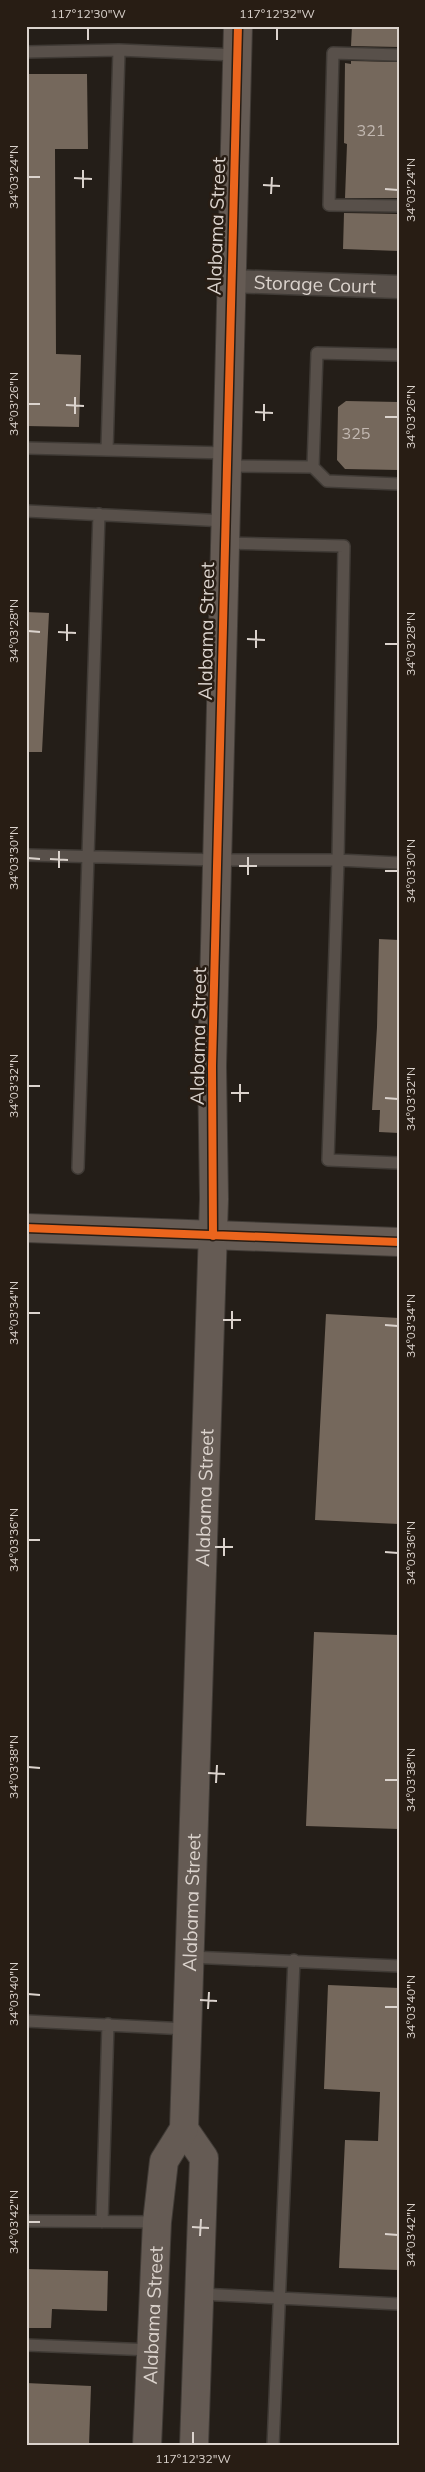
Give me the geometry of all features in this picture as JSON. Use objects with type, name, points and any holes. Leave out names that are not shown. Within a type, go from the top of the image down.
[{"type":"main road","name":"Alabama Street","points":[[147,2446],[157,2222],[164,2161],[184,2129],[213,1236],[212,1066],[230,281],[238,26]]},
{"type":"main road","points":[[26,1228],[399,1242]]},
{"type":"main road","points":[[184,2129],[204,2158],[194,2446]]},
{"type":"street","name":"Storage Court","points":[[230,281],[399,287]]},
{"type":"lane","points":[[26,52],[119,50],[236,56]]},
{"type":"lane","points":[[107,450],[119,50]]},
{"type":"lane","points":[[399,55],[333,53],[329,205],[399,206]]},
{"type":"lane","points":[[313,468],[317,353],[399,355]]},
{"type":"lane","points":[[26,448],[107,450],[227,459],[313,468],[327,482],[399,484]]},
{"type":"lane","points":[[26,511],[99,514],[225,532],[344,546],[338,860],[328,1160],[399,1163]]},
{"type":"lane","points":[[78,1168],[99,514]]},
{"type":"lane","points":[[26,855],[218,860],[338,860],[399,863]]},
{"type":"lane","points":[[189,1957],[399,1966]]},
{"type":"lane","points":[[274,2446],[294,1960]]},
{"type":"lane","points":[[26,2021],[187,2029]]},
{"type":"lane","points":[[102,2222],[108,2024]]},
{"type":"lane","points":[[26,2221],[157,2222]]},
{"type":"lane","points":[[199,2294],[399,2304]]},
{"type":"lane","points":[[26,2344],[152,2350]]},
{"type":"building","points":[[352,26],[399,26],[399,47],[351,46]]},
{"type":"building","points":[[351,61],[399,62],[399,198],[345,198],[347,144],[344,143],[345,63],[351,64]]},
{"type":"building","points":[[26,74],[87,74],[88,149],[55,149],[56,354],[81,355],[79,427],[26,426]]},
{"type":"building","points":[[344,213],[399,214],[399,251],[343,249]]},
{"type":"building","points":[[346,401],[399,402],[399,470],[345,469],[337,460],[338,407]]},
{"type":"building","points":[[26,612],[49,613],[42,752],[26,752]]},
{"type":"building","points":[[379,939],[399,940],[399,1133],[379,1132],[380,1110],[372,1110],[377,1027]]},
{"type":"building","points":[[326,1314],[399,1318],[399,1524],[315,1520]]},
{"type":"building","points":[[314,1632],[399,1635],[399,1829],[306,1826]]},
{"type":"building","points":[[328,1985],[399,1988],[399,2270],[339,2268],[345,2140],[378,2141],[380,2092],[324,2089]]},
{"type":"building","points":[[26,2269],[108,2271],[107,2311],[52,2309],[51,2328],[26,2328]]},
{"type":"building","points":[[26,2383],[91,2386],[89,2446],[26,2446]]},
{"type":"cycle path","points":[[213,1236],[212,1066],[238,26]]},
{"type":"cycle path","points":[[26,1228],[399,1242]]}]
